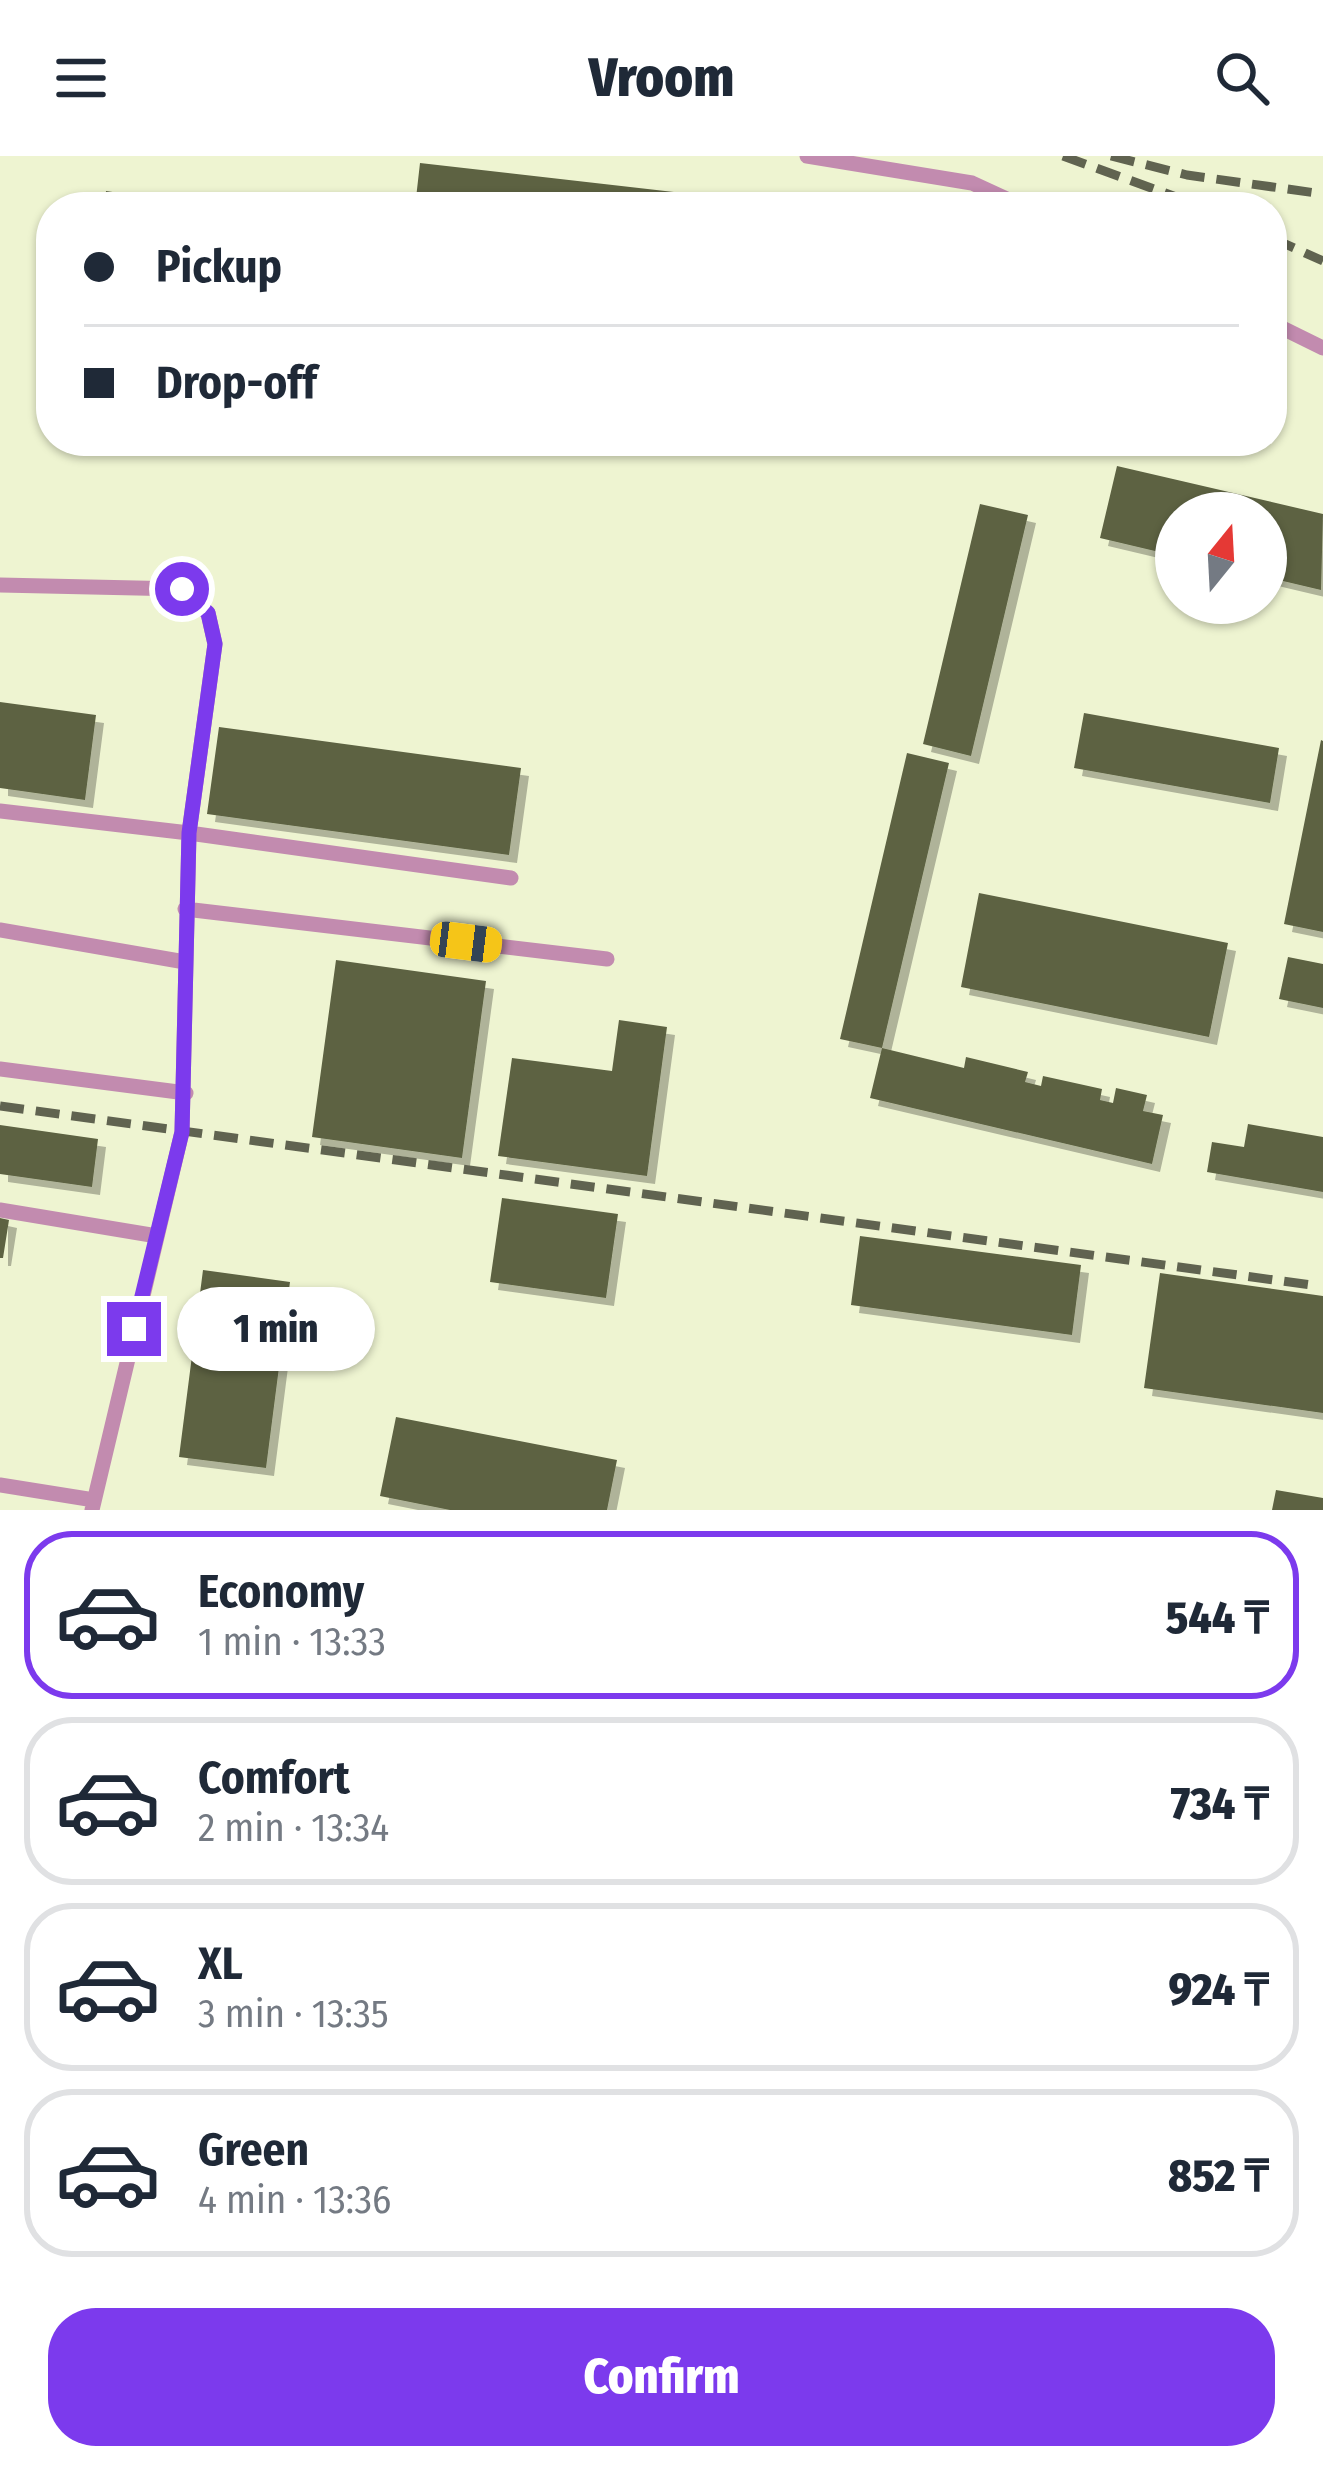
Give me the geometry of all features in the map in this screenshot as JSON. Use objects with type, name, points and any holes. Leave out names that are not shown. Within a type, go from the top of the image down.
[{"type":"lane","points":[[807,156],[972,183],[992,192]]},
{"type":"lane","points":[[1287,330],[1323,348]]},
{"type":"lane","points":[[0,585],[182,589],[208,613],[215,644],[189,833],[182,1132],[93,1505],[0,1485]]},
{"type":"lane","points":[[0,811],[511,878]]},
{"type":"lane","points":[[185,909],[607,959]]},
{"type":"lane","points":[[0,930],[185,962]]},
{"type":"lane","points":[[0,1069],[186,1093]]},
{"type":"lane","points":[[0,1210],[157,1236]]},
{"type":"building","points":[[420,163],[674,192],[417,192]]},
{"type":"building","points":[[1117,466],[1229,492],[1155,492],[1155,551],[1100,538]]},
{"type":"building","points":[[980,504],[1028,515],[971,756],[923,744]]},
{"type":"building","points":[[1287,506],[1323,514],[1321,590],[1287,582]]},
{"type":"building","points":[[0,702],[96,715],[85,800],[0,788]]},
{"type":"building","points":[[1084,713],[1279,748],[1270,803],[1074,768]]},
{"type":"building","points":[[219,727],[521,768],[509,855],[207,814]]},
{"type":"building","points":[[1323,741],[1323,932],[1284,924]]},
{"type":"building","points":[[907,753],[949,763],[882,1048],[840,1039]]},
{"type":"building","points":[[979,893],[1228,943],[1209,1037],[961,987]]},
{"type":"building","points":[[1288,957],[1323,964],[1323,1008],[1279,999]]},
{"type":"building","points":[[336,960],[486,981],[462,1158],[312,1137]]},
{"type":"building","points":[[619,1020],[667,1027],[647,1176],[498,1156],[512,1058],[612,1071]]},
{"type":"building","points":[[882,1048],[964,1068],[966,1057],[1028,1072],[1025,1082],[1041,1086],[1043,1076],[1102,1089],[1100,1100],[1113,1103],[1116,1088],[1147,1095],[1143,1111],[1163,1115],[1152,1164],[870,1098]]},
{"type":"building","points":[[1248,1124],[1323,1137],[1323,1192],[1207,1172],[1212,1142],[1244,1147]]},
{"type":"building","points":[[0,1125],[98,1139],[92,1187],[0,1174]]},
{"type":"building","points":[[502,1198],[618,1214],[606,1298],[490,1282]]},
{"type":"building","points":[[0,1218],[9,1220],[3,1258],[0,1258]]},
{"type":"building","points":[[860,1236],[1081,1265],[1072,1335],[851,1305]]},
{"type":"building","points":[[203,1270],[290,1282],[266,1468],[179,1457]]},
{"type":"building","points":[[1160,1273],[1323,1296],[1323,1413],[1144,1388]]},
{"type":"building","points":[[396,1417],[617,1460],[607,1510],[450,1510],[380,1496]]},
{"type":"building","points":[[1276,1490],[1323,1498],[1323,1510],[1272,1510]]},
{"type":"railway","points":[[1063,156],[1163,192]]},
{"type":"railway","points":[[1111,156],[1187,175],[1323,194]]},
{"type":"railway","points":[[1287,245],[1323,261]]},
{"type":"railway","points":[[0,1106],[1311,1285]]},
{"type":"route","points":[[134,1329],[182,1132],[186,1093],[189,833],[215,644],[208,613],[182,589]]}]
